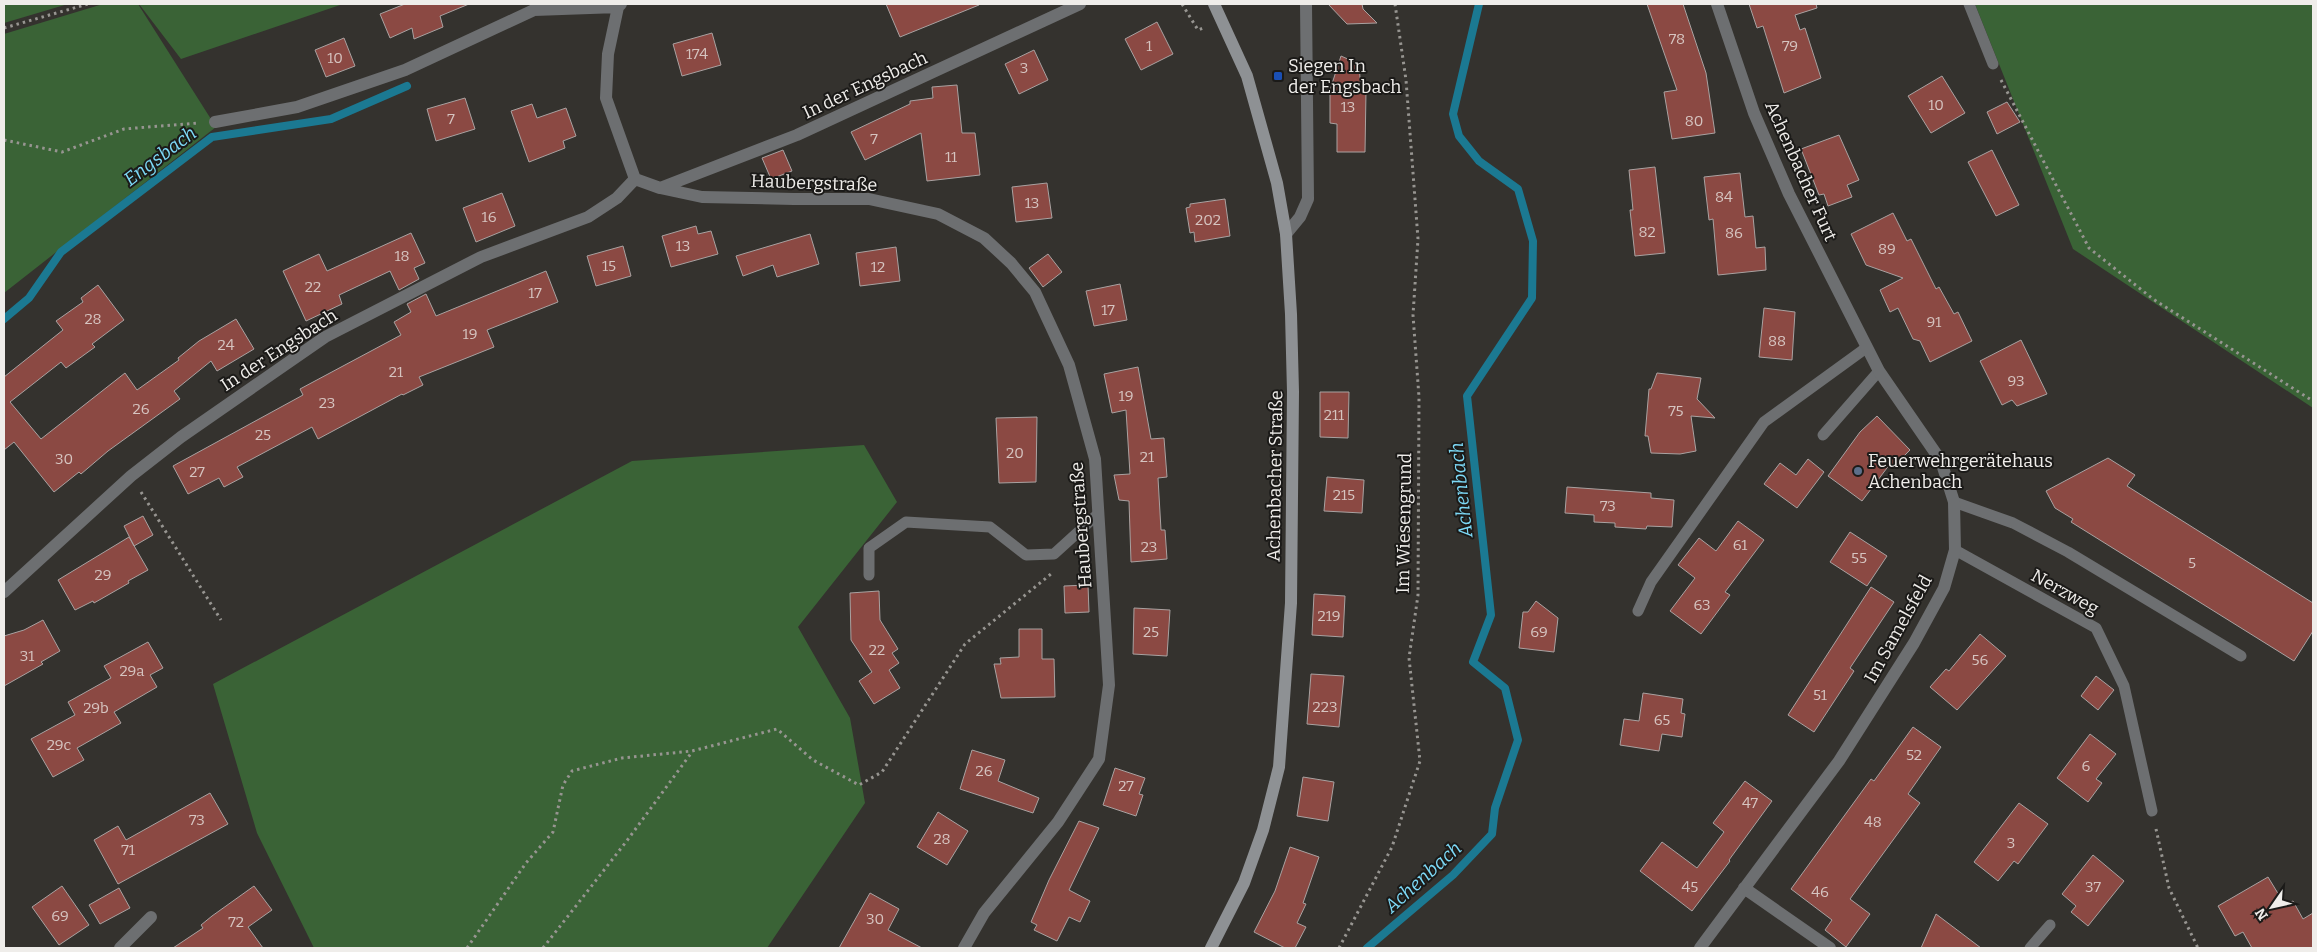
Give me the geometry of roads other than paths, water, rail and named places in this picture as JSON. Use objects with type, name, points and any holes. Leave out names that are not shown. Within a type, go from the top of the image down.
[{"type":"main road","name":"Achenbacher Straße","points":[[1211,948],[1244,883],[1263,830],[1279,767],[1291,603],[1293,362],[1286,234],[1277,183],[1247,76],[1214,4]]},
{"type":"street","name":"In der Engsbach","points":[[660,188],[797,135],[1080,4]]},
{"type":"street","points":[[1286,234],[1300,217],[1308,200],[1306,4]]},
{"type":"street","name":"Achenbacher Furt","points":[[1718,4],[1754,113],[1789,194],[1866,348]]},
{"type":"street","points":[[216,122],[298,107],[405,70],[534,10],[620,5],[608,54],[606,98],[635,179]]},
{"type":"street","name":"In der Engsbach","points":[[4,592],[131,476],[181,437],[325,337],[481,257],[588,217],[617,198],[635,179]]},
{"type":"street","name":"Haubergstraße","points":[[635,179],[660,188],[702,197],[794,200],[869,198],[938,214],[984,238],[1011,263],[1035,292],[1069,365],[1095,459],[1109,685],[1099,758],[1058,822],[984,913],[964,948]]},
{"type":"street","name":"Im Samelsfeld","points":[[1700,948],[1839,761],[1914,643],[1944,588],[1955,550],[1954,502],[1941,460],[1879,371],[1866,348]]},
{"type":"street","points":[[1744,888],[1830,948]]},
{"type":"street","points":[[120,948],[151,917]]},
{"type":"lane","points":[[1969,4],[1993,64]]},
{"type":"lane","points":[[1638,611],[1651,582],[1764,422],[1866,348]]},
{"type":"lane","points":[[1823,435],[1879,371]]},
{"type":"lane","points":[[1954,502],[2013,523],[2068,552],[2241,656]]},
{"type":"lane","points":[[869,575],[869,548],[906,522],[990,527],[1026,555],[1054,554],[1098,514]]},
{"type":"lane","name":"Nerzweg","points":[[1955,550],[2096,628],[2124,686],[2152,811]]},
{"type":"lane","points":[[2030,948],[2050,925]]},
{"type":"waterway","name":"Achenbach","points":[[1367,948],[1453,875],[1492,834],[1495,808],[1518,740],[1505,688],[1473,662],[1491,615],[1467,396],[1532,298],[1533,241],[1518,189],[1479,161],[1459,136],[1453,114],[1479,4]]},
{"type":"waterway","name":"Engsbach","points":[[4,319],[29,298],[61,252],[212,137],[331,119],[407,86]]},
{"type":"place","name":"Siegen In der Engsbach","points":[[1278,76]]},
{"type":"place","name":"Feuerwehrgerätehaus Achenbach","points":[[1858,471]]}]
